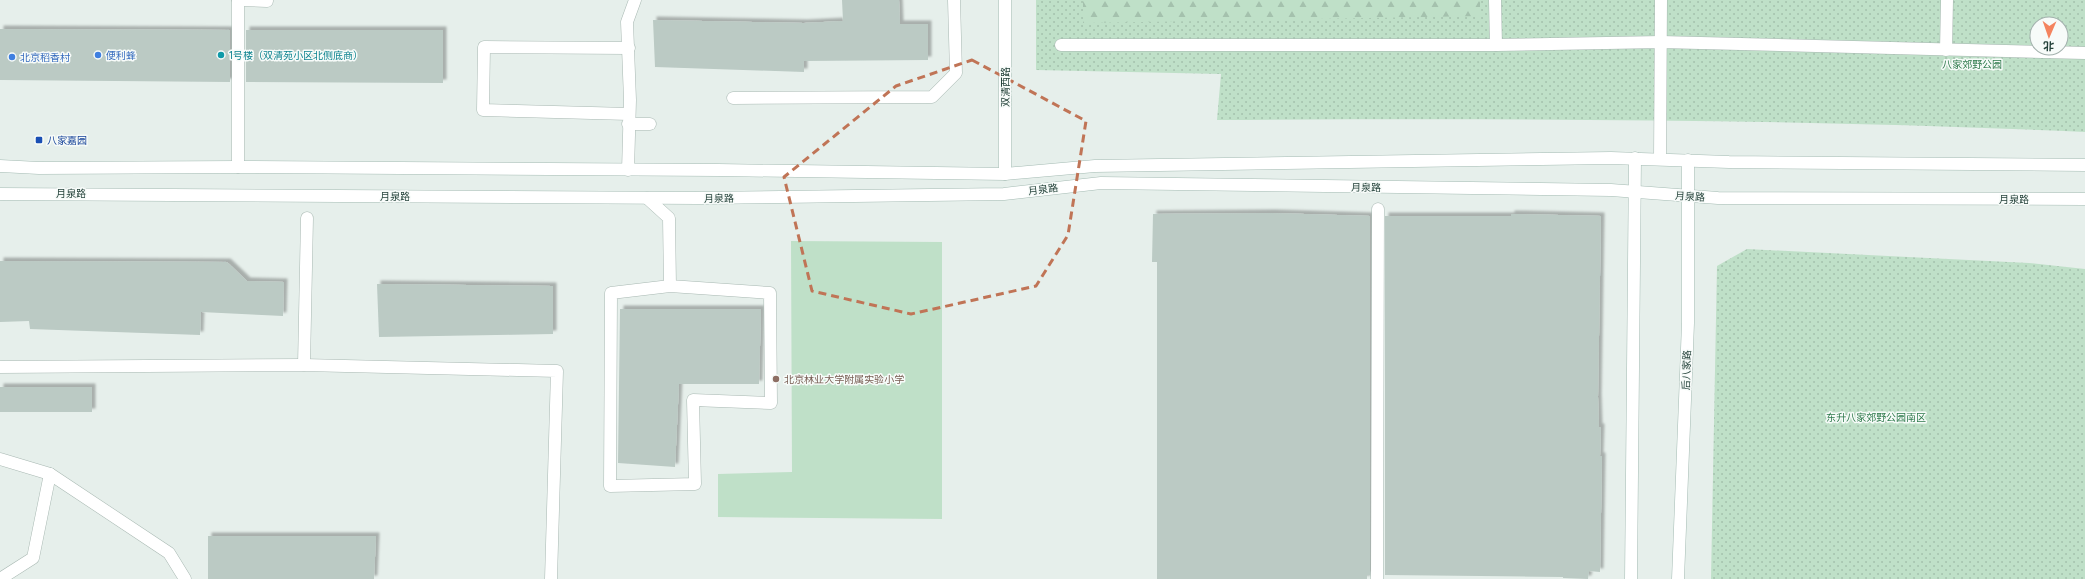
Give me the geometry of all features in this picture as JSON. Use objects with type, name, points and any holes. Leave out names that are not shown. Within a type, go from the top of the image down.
[{"type":"main road","points":[[238,167],[238,0],[267,1]]},
{"type":"main road","points":[[628,170],[629,48],[627,22],[635,0]]},
{"type":"main road","points":[[733,98],[932,97],[956,73],[954,0]]},
{"type":"main road","name":"双清西路","points":[[1004,174],[1005,0]]},
{"type":"main road","points":[[1495,0],[1496,45]]},
{"type":"main road","points":[[1660,159],[1661,0]]},
{"type":"main road","points":[[1946,50],[1947,0]]},
{"type":"main road","points":[[1061,45],[1496,45],[1661,42],[2085,53]]},
{"type":"main road","points":[[629,48],[484,47],[483,110],[629,119],[650,124]]},
{"type":"main road","points":[[1631,579],[1635,158]]},
{"type":"main road","name":"月泉路","points":[[0,166],[39,168],[238,167],[1004,174],[1095,166],[1635,158],[2085,165]]},
{"type":"main road","name":"后八家路","points":[[1678,579],[1688,323],[1688,160]]},
{"type":"main road","name":"月泉路","points":[[0,194],[647,198],[1004,194],[1101,183],[1611,190],[1635,193],[1689,195],[1718,198],[2085,199]]},
{"type":"main road","points":[[647,198],[669,218],[670,286]]},
{"type":"main road","points":[[1377,579],[1378,209]]},
{"type":"main road","points":[[304,365],[307,218]]},
{"type":"main road","points":[[670,286],[770,293],[772,404],[693,400],[695,484],[610,486],[611,292],[670,286]]},
{"type":"main road","points":[[0,367],[304,365],[557,371],[551,579]]},
{"type":"main road","points":[[0,459],[50,474],[169,553],[185,579]]},
{"type":"main road","points":[[0,579],[33,558],[50,474]]},
{"type":"highlighted area","points":[[972,60],[1086,121],[1068,235],[1036,286],[911,314],[812,291],[784,177],[896,86]]},
{"type":"green space","name":"八家郊野公园","points":[[1036,0],[2085,0],[2085,132],[1868,124],[1651,120],[1217,120],[1221,74],[1036,70]]},
{"type":"green space","points":[[1083,0],[1480,0],[1480,16],[1083,23]]},
{"type":"green space","points":[[791,241],[942,242],[942,519],[718,517],[718,474],[792,472]]},
{"type":"green space","name":"东升八家郊野公园南区","points":[[1747,249],[2029,263],[2085,269],[2085,579],[1711,579],[1717,266]]},
{"type":"building","points":[[842,0],[899,0],[900,24],[928,24],[928,60],[804,61],[804,72],[655,67],[653,20],[804,23],[843,21]]},
{"type":"building","points":[[0,29],[230,30],[230,82],[0,80]]},
{"type":"building","points":[[246,30],[443,30],[443,83],[246,82]]},
{"type":"building","points":[[1272,213],[1370,216],[1370,575],[1367,575],[1367,579],[1157,579],[1157,262],[1152,262],[1153,214]]},
{"type":"building","points":[[1511,214],[1601,216],[1598,397],[1599,427],[1601,427],[1600,456],[1602,456],[1600,572],[1589,571],[1588,579],[1563,577],[1385,575],[1385,216],[1511,216]]},
{"type":"building","points":[[0,261],[227,262],[247,281],[284,282],[283,316],[201,312],[200,335],[30,329],[29,321],[0,322]]},
{"type":"building","points":[[377,284],[553,286],[553,334],[379,337]]},
{"type":"building","points":[[620,309],[761,309],[759,384],[679,384],[675,467],[618,463]]},
{"type":"building","points":[[0,387],[92,387],[92,412],[0,412]]},
{"type":"building","points":[[208,536],[376,536],[374,579],[208,579]]},
{"type":"place","name":"便利蜂","points":[[98,55]]},
{"type":"place","name":"1号楼（双清苑小区北侧底商）","points":[[221,55]]},
{"type":"place","name":"北京稻香村","points":[[12,57]]},
{"type":"place","name":"八家嘉园","points":[[39,140]]},
{"type":"place","name":"北京林业大学附属实验小学","points":[[776,379]]}]
